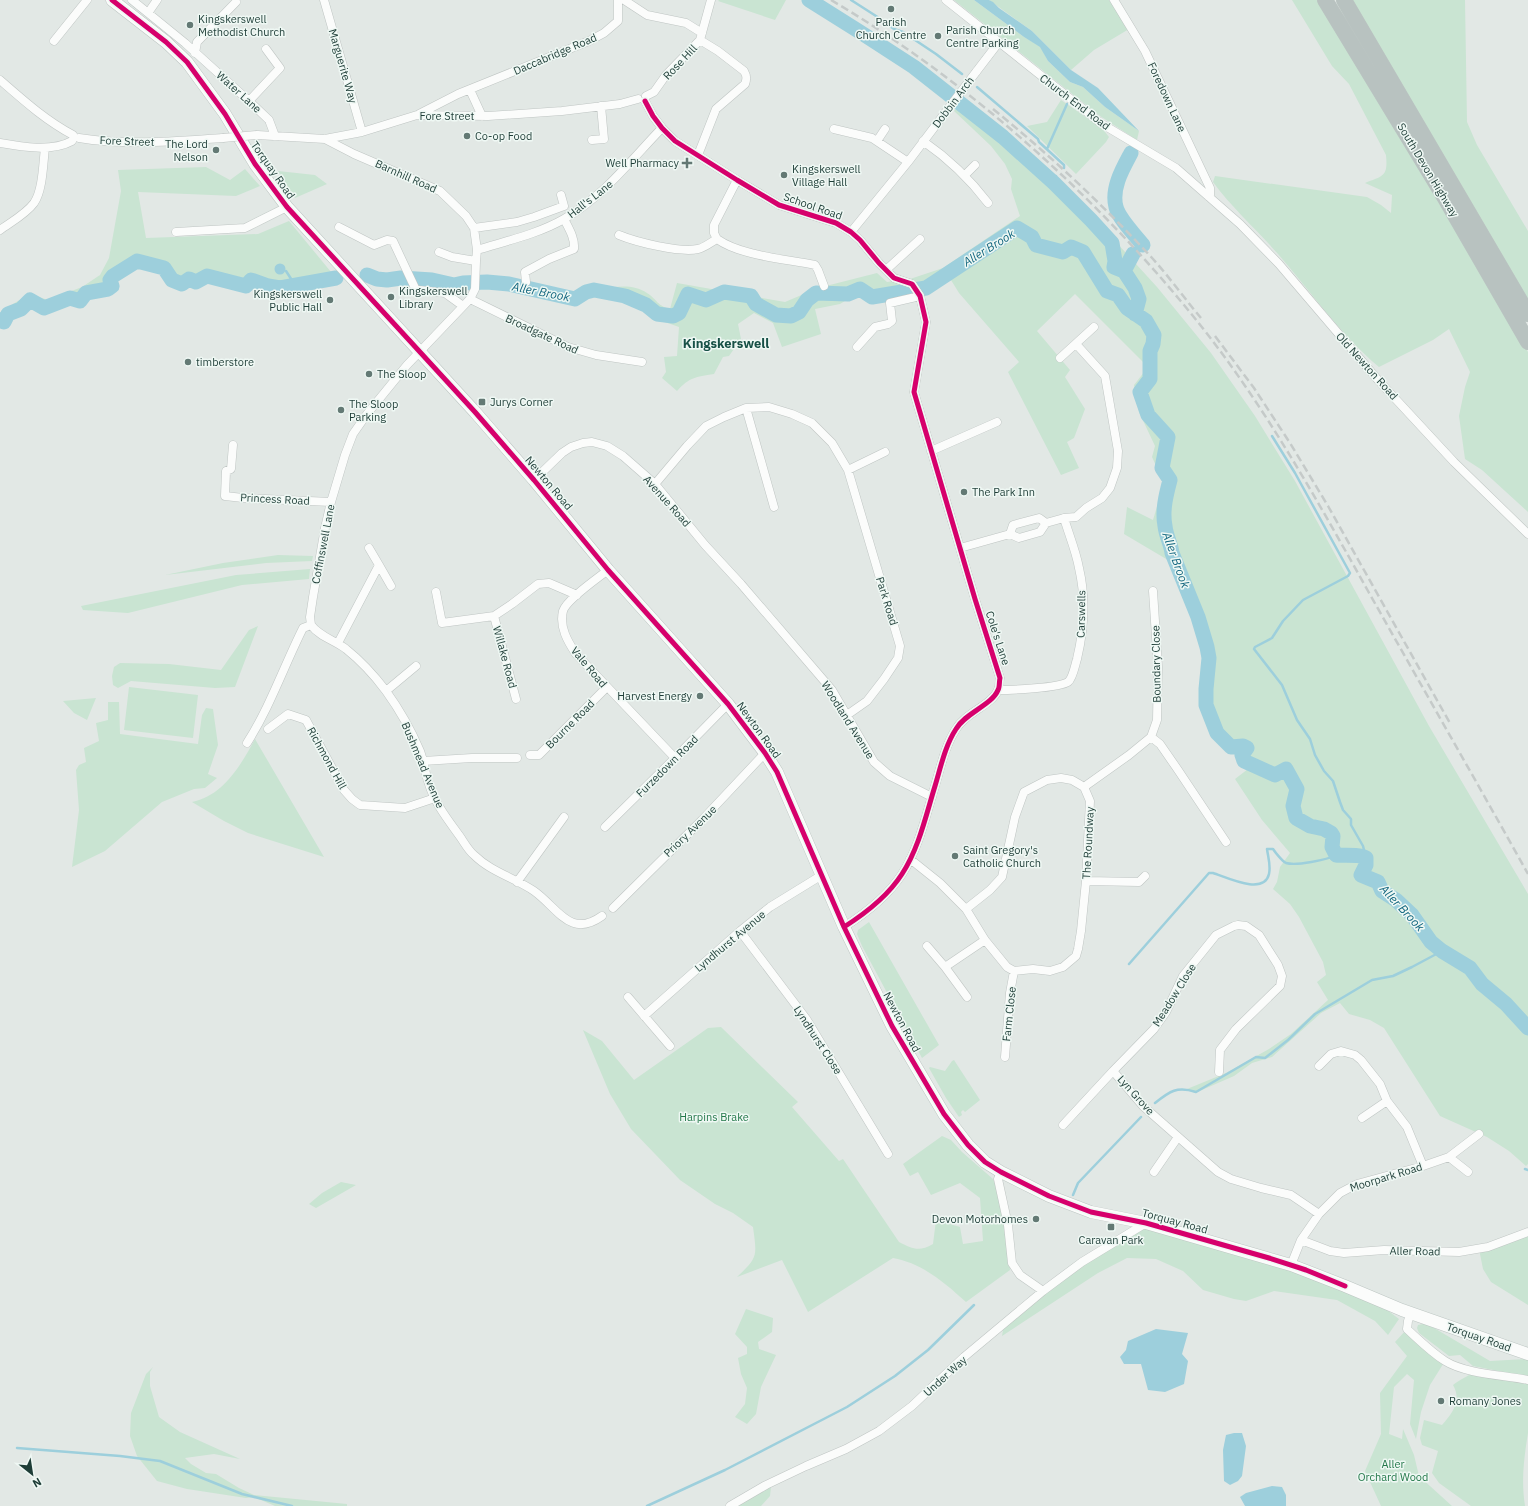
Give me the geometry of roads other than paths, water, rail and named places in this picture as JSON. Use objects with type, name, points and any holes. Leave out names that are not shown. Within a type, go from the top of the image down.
[{"type":"highway","name":"South Devon Highway","points":[[1325,0],[1445,198],[1528,342]]},
{"type":"highway","name":"South Devon Highway","points":[[1344,0],[1528,314]]},
{"type":"street","points":[[54,41],[87,0]]},
{"type":"street","name":"Torquay Road","points":[[112,0],[166,42],[191,58],[255,164],[287,207],[420,352]]},
{"type":"street","name":"Water Lane","points":[[132,0],[185,43],[191,58],[249,101],[269,120],[275,136]]},
{"type":"street","points":[[148,13],[157,0]]},
{"type":"street","name":"Marguerite Way","points":[[324,0],[362,132]]},
{"type":"street","name":"Daccabridge Road","points":[[417,115],[458,94],[572,49],[604,34],[618,21],[618,0]]},
{"type":"street","points":[[624,0],[647,14],[686,24],[746,74],[747,80],[745,84],[716,109],[698,155]]},
{"type":"street","name":"Rose Hill","points":[[643,99],[654,92],[666,75],[701,37],[711,0]]},
{"type":"street","name":"Church End Road","points":[[946,0],[1102,124],[1176,168],[1209,197]]},
{"type":"street","name":"Foredown Lane","points":[[1114,0],[1145,51],[1210,188],[1209,197]]},
{"type":"street","points":[[191,58],[197,42],[236,2]]},
{"type":"street","name":"Dobbin Arch","points":[[851,232],[908,162],[999,42]]},
{"type":"street","points":[[249,101],[280,68],[266,49]]},
{"type":"street","points":[[0,80],[40,114],[75,138],[64,145],[45,148],[0,144]]},
{"type":"street","points":[[470,90],[482,116]]},
{"type":"street","name":"Fore Street","points":[[75,138],[92,140],[161,142],[257,135],[325,139],[362,132],[417,115],[482,116],[562,111],[643,99]]},
{"type":"street","name":"School Road","points":[[643,99],[662,128],[675,141],[779,205],[836,223],[851,232],[894,278],[912,284],[919,295],[926,322],[914,392],[931,451]]},
{"type":"street","points":[[592,140],[604,139],[601,106]]},
{"type":"street","name":"Hall's Lane","points":[[477,250],[527,234],[564,219],[584,207],[614,180],[662,128]]},
{"type":"street","points":[[834,129],[872,138],[908,162]]},
{"type":"street","points":[[876,141],[885,129]]},
{"type":"street","name":"Barnhill Road","points":[[325,139],[354,154],[440,191],[466,216],[474,228],[477,250],[475,289],[470,299],[420,352]]},
{"type":"street","points":[[923,141],[946,157],[965,175],[988,203]]},
{"type":"street","points":[[0,230],[21,215],[35,202],[40,190],[45,148]]},
{"type":"street","points":[[965,175],[976,165]]},
{"type":"street","points":[[737,180],[714,225],[714,233],[717,239],[725,245],[763,256],[814,265],[818,270],[824,286]]},
{"type":"street","points":[[474,228],[517,222],[564,206],[561,195]]},
{"type":"street","name":"Old Newton Road","points":[[1209,197],[1240,224],[1279,264],[1378,380],[1454,462],[1528,534]]},
{"type":"street","points":[[176,232],[245,228],[287,207]]},
{"type":"street","points":[[526,282],[525,272],[549,259],[574,249],[572,235],[564,219]]},
{"type":"street","points":[[339,227],[374,245],[387,240],[393,241],[415,288],[419,290],[445,293],[463,306]]},
{"type":"street","points":[[619,235],[630,239],[678,249],[698,249],[717,239]]},
{"type":"street","points":[[886,270],[920,239]]},
{"type":"street","points":[[439,252],[452,257],[476,262]]},
{"type":"street","points":[[857,347],[875,327],[888,324],[892,321],[890,303],[919,295]]},
{"type":"street","name":"Broadgate Road","points":[[470,299],[568,347],[596,355],[642,362]]},
{"type":"street","points":[[1060,358],[1094,327]]},
{"type":"street","points":[[960,548],[1010,534],[1019,538],[1040,532],[1046,523],[1064,518],[1076,517],[1086,508],[1102,498],[1110,488],[1117,468],[1118,451],[1104,376],[1076,344]]},
{"type":"street","name":"Newton Road","points":[[420,352],[534,480],[608,570],[728,704],[765,753],[777,772],[844,927],[892,1026],[944,1114],[976,1153],[985,1162],[1001,1172]]},
{"type":"street","name":"Coffinswell Lane","points":[[311,625],[310,617],[318,564],[331,502],[353,434],[371,409],[420,352]]},
{"type":"street","points":[[746,408],[774,507]]},
{"type":"street","name":"Park Road","points":[[655,484],[706,426],[746,408],[769,408],[792,414],[812,423],[832,442],[848,470],[893,616],[900,646],[898,658],[884,679],[867,701],[847,715]]},
{"type":"street","points":[[931,451],[997,422]]},
{"type":"street","name":"Avenue Road","points":[[534,480],[562,453],[571,447],[592,442],[607,446],[623,456],[655,484],[705,545],[762,609]]},
{"type":"street","name":"Princess Road","points":[[233,444],[231,469],[226,471],[225,475],[225,496],[331,502]]},
{"type":"street","name":"Cole's Lane","points":[[931,451],[1000,678],[998,690]]},
{"type":"street","points":[[848,470],[885,452]]},
{"type":"street","points":[[1010,534],[1013,525],[1039,518],[1046,523]]},
{"type":"street","name":"Carswells","points":[[998,690],[1052,686],[1067,682],[1070,680],[1076,665],[1082,640],[1083,592],[1079,568],[1064,518]]},
{"type":"street","points":[[369,548],[391,586]]},
{"type":"street","points":[[338,643],[379,565]]},
{"type":"street","name":"Vale Road","points":[[608,570],[576,595],[563,610],[563,628],[567,640],[576,654],[606,687],[676,758]]},
{"type":"street","name":"Willake Road","points":[[436,592],[442,622],[494,616],[538,584],[548,583],[576,595]]},
{"type":"street","name":"Boundary Close","points":[[1151,736],[1157,720],[1158,667],[1153,591]]},
{"type":"street","name":"Woodland Avenue","points":[[762,609],[832,690],[874,762],[890,776],[932,797]]},
{"type":"street","name":"Willake Road","points":[[494,616],[516,699]]},
{"type":"street","points":[[247,743],[257,727],[277,686],[302,628],[311,625]]},
{"type":"street","name":"Bushmead Avenue","points":[[311,625],[315,631],[322,636],[338,643],[346,649],[373,674],[386,691],[410,730],[423,761],[429,785],[444,815],[474,855],[483,863],[534,891],[568,921],[586,925],[595,922],[602,916]]},
{"type":"street","points":[[386,691],[416,666]]},
{"type":"street","name":"Bourne Road","points":[[530,755],[539,755],[606,687]]},
{"type":"street","points":[[844,927],[863,915],[889,890],[902,874],[920,835],[947,745],[957,727],[965,718],[989,702],[998,690]]},
{"type":"street","name":"Furzedown Road","points":[[605,827],[676,758],[728,704]]},
{"type":"street","name":"Richmond Hill","points":[[268,729],[288,714],[306,720],[344,790],[360,805],[405,808],[435,798]]},
{"type":"street","points":[[966,909],[990,890],[1002,877],[1015,817],[1024,792],[1046,780],[1060,778],[1072,780],[1084,787],[1129,755],[1151,736],[1160,744],[1226,842]]},
{"type":"street","name":"Priory Avenue","points":[[613,908],[702,820],[765,753]]},
{"type":"street","points":[[423,761],[472,758],[517,758]]},
{"type":"street","name":"The Roundway","points":[[1014,971],[1050,971],[1063,967],[1076,956],[1081,931],[1086,880],[1090,801],[1084,787]]},
{"type":"street","points":[[517,882],[564,817]]},
{"type":"street","points":[[910,859],[940,883],[966,909],[985,940],[1006,967],[1014,971]]},
{"type":"street","name":"Lyndhurst Avenue","points":[[644,1016],[740,931],[770,907],[822,875]]},
{"type":"street","points":[[1086,880],[1139,882],[1145,876]]},
{"type":"street","name":"Meadow Close","points":[[1113,1071],[1154,1028],[1166,1012],[1184,976],[1216,935],[1238,925],[1246,926],[1260,935],[1278,965],[1282,976],[1280,986],[1236,1029],[1220,1050],[1219,1072]]},
{"type":"street","name":"Lyndhurst Close","points":[[740,931],[806,1020],[888,1154]]},
{"type":"street","points":[[946,968],[985,940]]},
{"type":"street","points":[[927,946],[946,968],[967,997]]},
{"type":"street","name":"Farm Close","points":[[1005,1057],[1010,993],[1014,971]]},
{"type":"street","points":[[628,997],[670,1046]]},
{"type":"street","points":[[1319,1066],[1331,1054],[1341,1052],[1355,1055],[1361,1060],[1380,1084],[1387,1101],[1407,1127],[1423,1166]]},
{"type":"street","name":"Lyn Grove","points":[[1062,1125],[1113,1071],[1143,1106],[1218,1172],[1231,1179],[1291,1195],[1318,1214]]},
{"type":"street","points":[[1362,1118],[1387,1101]]},
{"type":"street","name":"Moorpark Road","points":[[1292,1265],[1301,1240],[1318,1214],[1340,1193],[1357,1184],[1423,1166],[1448,1157],[1479,1134]]},
{"type":"street","points":[[1154,1172],[1178,1137]]},
{"type":"street","points":[[1448,1157],[1468,1172]]},
{"type":"street","points":[[1001,1172],[998,1179],[1008,1225],[1012,1263],[1020,1274],[1043,1291]]},
{"type":"street","name":"Torquay Road","points":[[1001,1172],[1049,1196],[1086,1210],[1146,1223],[1292,1265],[1411,1313],[1528,1354]]},
{"type":"street","name":"Under Way","points":[[730,1506],[766,1485],[846,1449],[879,1431],[912,1406],[964,1358],[1043,1291],[1082,1262],[1146,1223]]},
{"type":"street","name":"Aller Road","points":[[1301,1240],[1330,1251],[1344,1253],[1384,1250],[1460,1252],[1488,1247],[1528,1232]]},
{"type":"street","points":[[1411,1313],[1408,1321],[1408,1329],[1419,1341],[1445,1361],[1456,1366],[1480,1372],[1528,1380]]},
{"type":"water","points":[[974,0],[989,0],[993,2],[999,8],[1032,31],[1071,70],[1098,88],[1139,131],[1105,107],[1083,87],[1070,82],[1048,61],[1040,47]]},
{"type":"water","points":[[280,263],[284,265],[286,269],[284,273],[280,275],[276,273],[274,269],[276,265]]},
{"type":"water","points":[[1156,1329],[1188,1333],[1182,1354],[1188,1361],[1184,1384],[1165,1392],[1148,1390],[1141,1364],[1124,1364],[1120,1357],[1126,1350],[1128,1341]]},
{"type":"water","points":[[1242,1433],[1246,1446],[1242,1476],[1238,1481],[1230,1485],[1224,1481],[1223,1450],[1226,1435]]},
{"type":"water","points":[[1272,1486],[1282,1487],[1286,1495],[1286,1506],[1245,1506],[1240,1497],[1246,1493]]},
{"type":"waterway","points":[[809,0],[914,67],[1003,137],[1054,183],[1112,243],[1115,261],[1114,267],[1124,271],[1135,288],[1139,299],[1135,314]]},
{"type":"waterway","points":[[851,0],[894,29],[903,32],[936,54],[962,74]]},
{"type":"waterway","points":[[977,87],[1038,139],[1039,142],[1064,165],[1064,168]]},
{"type":"waterway","points":[[1047,149],[1067,104]]},
{"type":"waterway","points":[[1131,153],[1116,186],[1115,200],[1120,217],[1143,245]]},
{"type":"waterway","points":[[1051,180],[1056,176]]},
{"type":"waterway","name":"Aller Brook","points":[[367,275],[377,279],[387,280],[401,278],[432,280],[454,285],[487,282],[509,284],[575,299],[586,292],[594,290],[625,296],[646,305],[657,314],[673,316],[679,313],[688,294],[706,300],[724,292],[751,296],[756,304],[776,315],[791,316],[799,312],[807,300],[816,293],[848,294],[860,289],[872,297],[926,288],[1017,228],[1032,237],[1036,245],[1063,252],[1071,247],[1083,252],[1107,291],[1118,295],[1127,308],[1146,321],[1154,335],[1153,344],[1150,351],[1150,379],[1140,392],[1148,415],[1168,437],[1162,468],[1170,480],[1164,509],[1164,520],[1172,553],[1198,617],[1207,647],[1209,658],[1206,705],[1217,733],[1231,747],[1243,746],[1247,748],[1242,755],[1244,761],[1275,775],[1286,769],[1297,789],[1293,806],[1296,818],[1310,826],[1324,829],[1331,833],[1333,836],[1332,847],[1336,855],[1366,858],[1366,865],[1361,875],[1378,882],[1382,891],[1396,900],[1412,915],[1431,942],[1442,951],[1470,968],[1482,984],[1506,1004],[1528,1028]]},
{"type":"waterway","points":[[1124,271],[1133,254]]},
{"type":"waterway","name":"Aller Brook","points":[[0,320],[4,322],[8,314],[21,309],[30,300],[44,308],[70,298],[80,301],[86,293],[108,289],[112,286],[110,280],[113,276],[137,261],[164,268],[172,280],[182,284],[189,279],[196,282],[207,276],[246,286],[251,280],[268,286],[280,288],[336,278]]},
{"type":"waterway","points":[[286,271],[295,285]]},
{"type":"waterway","points":[[1272,436],[1295,473],[1350,573],[1348,576],[1303,600],[1283,621],[1272,638],[1254,649],[1282,685],[1297,720],[1310,739],[1315,755],[1324,771],[1333,781],[1343,810],[1351,819],[1351,825],[1363,846],[1366,858]]},
{"type":"waterway","points":[[1129,964],[1209,873],[1244,883],[1260,884],[1266,880],[1270,871],[1267,849],[1273,849],[1284,862],[1291,864],[1311,862],[1336,855]]},
{"type":"waterway","points":[[1155,1103],[1165,1095],[1174,1091],[1189,1090],[1196,1092],[1256,1057],[1265,1058],[1288,1040],[1315,1014],[1372,980],[1393,976],[1442,951]]},
{"type":"waterway","points":[[1073,1195],[1078,1183],[1141,1117]]},
{"type":"waterway","points":[[647,1506],[725,1470],[847,1407],[895,1376],[928,1350],[974,1305]]},
{"type":"waterway","points":[[17,1448],[120,1456],[160,1461],[242,1494],[292,1506]]},
{"type":"railway","points":[[831,0],[883,32],[933,68],[983,106],[1031,146],[1121,233],[1201,326],[1225,357],[1290,455],[1528,874]]},
{"type":"railway","points":[[993,109],[1055,162],[1115,219],[1159,266],[1201,318]]},
{"type":"railway","points":[[1215,336],[1254,388],[1290,443],[1328,506],[1451,725]]},
{"type":"place","name":"Parish Church Centre","points":[[891,9]]},
{"type":"place","name":"Kingskerswell Methodist Church","points":[[190,25]]},
{"type":"place","name":"Parish Church Centre Parking","points":[[938,36]]},
{"type":"place","name":"Co-op Food","points":[[467,136]]},
{"type":"place","name":"The Lord Nelson","points":[[216,150]]},
{"type":"place","name":"Well Pharmacy","points":[[687,163]]},
{"type":"place","name":"Kingskerswell Village Hall","points":[[784,175]]},
{"type":"place","name":"Kingskerswell Library","points":[[391,297]]},
{"type":"place","name":"Kingskerswell Public Hall","points":[[330,300]]},
{"type":"place","name":"timberstore","points":[[188,362]]},
{"type":"place","name":"The Sloop","points":[[369,374]]},
{"type":"place","name":"Jurys Corner","points":[[482,402]]},
{"type":"place","name":"The Sloop Parking","points":[[341,410]]},
{"type":"place","name":"The Park Inn","points":[[964,492]]},
{"type":"place","name":"Harvest Energy","points":[[700,696]]},
{"type":"place","name":"Saint Gregory's Catholic Church","points":[[955,856]]},
{"type":"place","name":"Devon Motorhomes","points":[[1036,1219]]},
{"type":"place","name":"Caravan Park","points":[[1111,1227]]},
{"type":"place","name":"Romany Jones","points":[[1441,1401]]},
{"type":"district","name":"Kingskerswell","points":[[726,343]]},
{"type":"park label","name":"Harpins Brake","points":[[714,1117]]},
{"type":"park label","name":"Aller Orchard Wood","points":[[1393,1470]]}]
